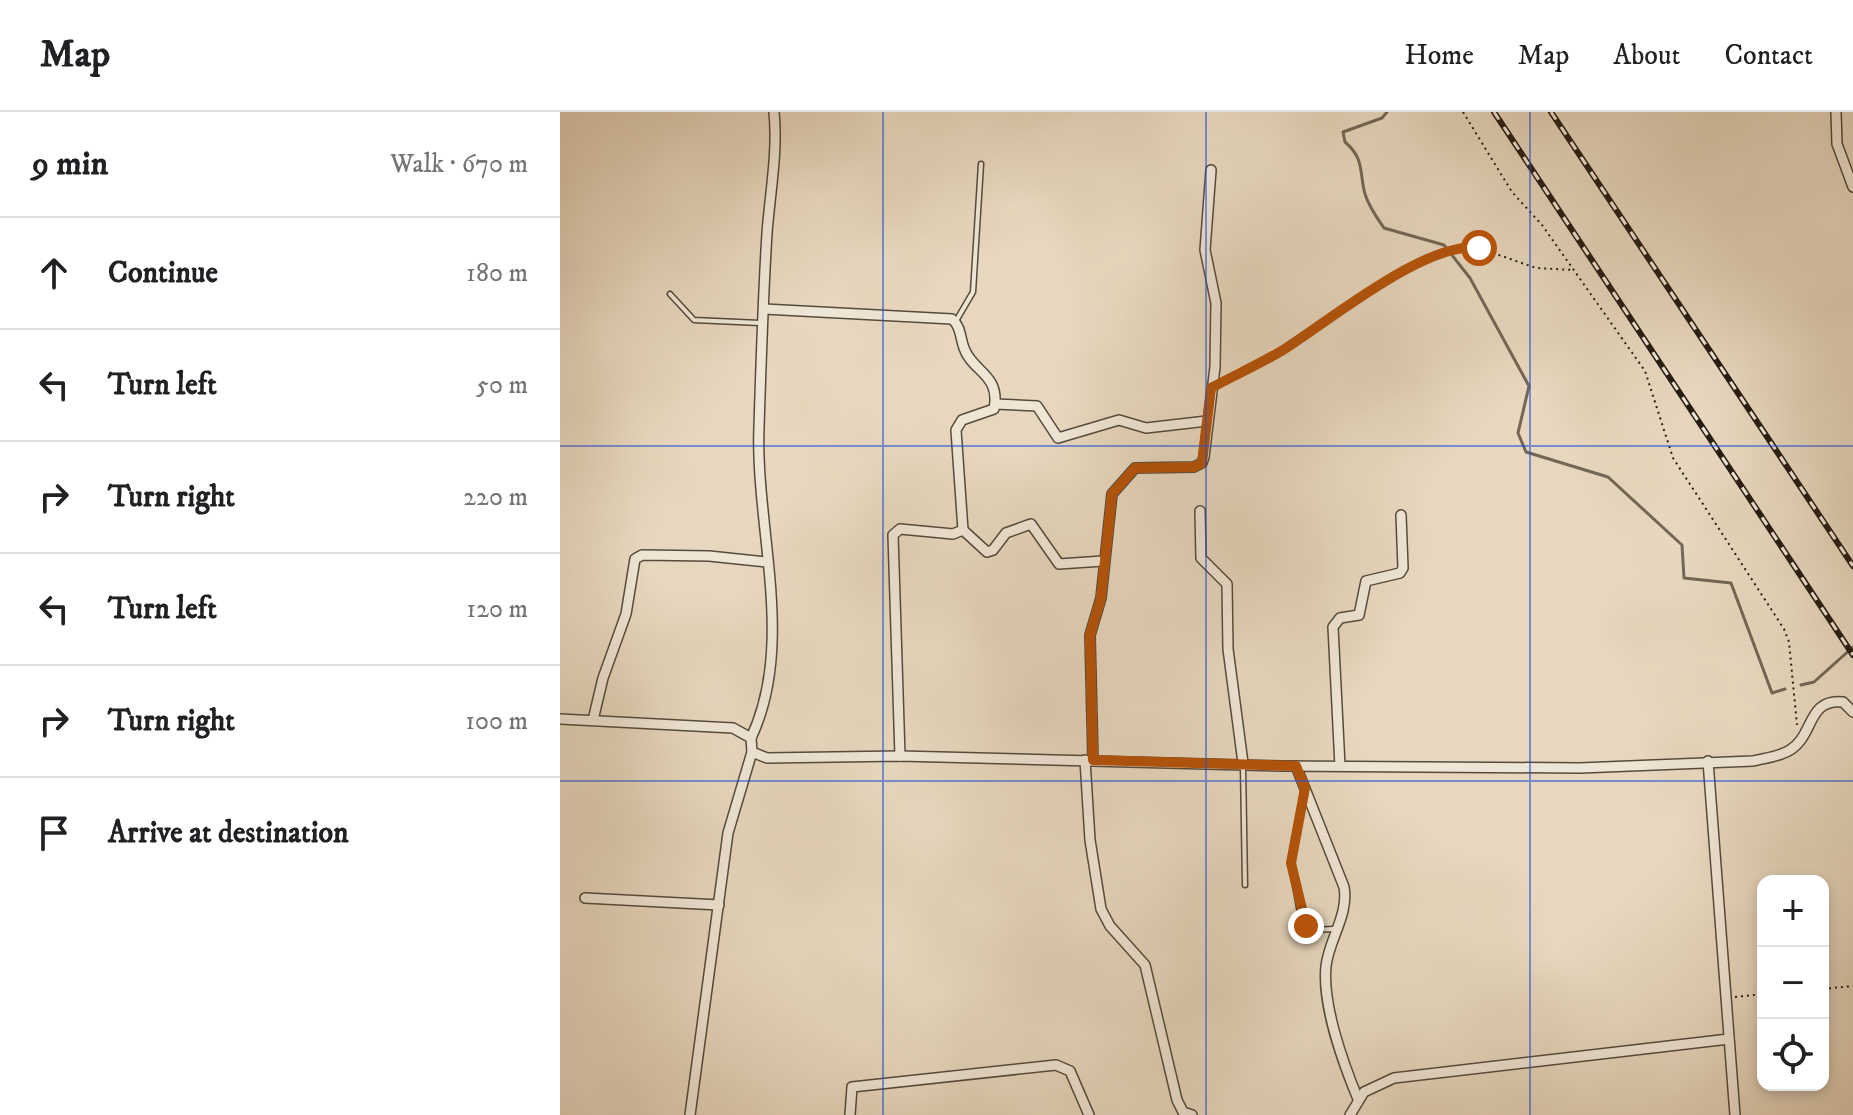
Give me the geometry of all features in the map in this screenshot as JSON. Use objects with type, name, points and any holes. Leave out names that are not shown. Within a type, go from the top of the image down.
[{"type":"street","points":[[690,1115],[733,810],[752,752],[751,738],[764,711],[773,630],[758,491],[763,323],[777,138],[774,112]]},
{"type":"street","points":[[1836,112],[1837,144],[1853,187]]},
{"type":"street","points":[[1192,1115],[1183,1112],[1177,1100],[1145,965],[1110,926],[1101,909],[1090,840],[1090,646],[1101,598],[1103,561],[1115,488],[1135,468],[1199,466],[1204,457],[1216,303],[1205,250],[1211,170]]},
{"type":"street","points":[[764,309],[956,321],[968,356],[989,377],[995,404],[990,413],[962,420],[956,430],[963,530],[987,552],[993,550],[1006,533],[1031,524],[1059,564],[1103,561]]},
{"type":"street","points":[[995,404],[1037,406],[1058,438],[1119,420],[1146,428],[1207,421]]},
{"type":"street","points":[[1200,511],[1201,558],[1204,565],[1223,577],[1229,592],[1228,649],[1243,763]]},
{"type":"street","points":[[1340,766],[1333,627],[1340,618],[1359,615],[1366,581],[1400,573],[1403,568],[1401,515]]},
{"type":"street","points":[[900,756],[893,535],[900,529],[953,534],[963,530]]},
{"type":"street","points":[[593,720],[603,678],[626,614],[635,559],[642,555],[709,556],[767,562]]},
{"type":"street","points":[[752,752],[767,758],[900,756],[1296,766],[1580,768],[1775,756],[1792,749],[1815,711],[1823,705],[1843,702],[1853,712]]},
{"type":"street","points":[[560,719],[733,728],[751,738]]},
{"type":"street","points":[[1708,761],[1735,1115]]},
{"type":"street","points":[[1296,766],[1344,887],[1345,905],[1326,969],[1337,1041],[1358,1099]]},
{"type":"street","points":[[585,898],[719,905]]},
{"type":"street","points":[[1350,1115],[1364,1092],[1394,1078],[1729,1039]]},
{"type":"street","points":[[850,1115],[852,1087],[1056,1065],[1070,1071],[1089,1115]]},
{"type":"lane","points":[[956,321],[973,292],[981,164]]},
{"type":"lane","points":[[670,294],[694,320],[763,323]]},
{"type":"lane","points":[[1243,763],[1245,885]]},
{"type":"lane","points":[[1305,788],[1291,851],[1301,919],[1312,930],[1337,929]]},
{"type":"path","points":[[1463,112],[1512,192],[1542,225],[1645,371],[1653,385],[1673,458],[1784,629],[1789,642],[1798,742]]},
{"type":"path","points":[[1211,388],[1282,350],[1401,274],[1449,252],[1479,248],[1536,268],[1574,271]]},
{"type":"path","points":[[1829,988],[1853,986]]},
{"type":"path","points":[[1726,998],[1757,995]]},
{"type":"waterway","points":[[1387,112],[1382,118],[1343,132],[1345,142],[1359,160],[1367,199],[1384,228],[1444,245],[1470,278],[1529,386],[1518,433],[1526,452],[1608,477],[1682,545],[1684,578],[1731,583],[1772,693],[1785,689]]},
{"type":"waterway","points":[[1801,685],[1814,682],[1853,647]]},
{"type":"railway","points":[[1494,112],[1853,655]]},
{"type":"railway","points":[[1551,112],[1853,566]]},
{"type":"route","points":[[1306,926],[1301,919],[1291,863],[1305,788],[1296,766],[1093,760],[1090,635],[1101,598],[1105,533],[1112,494],[1135,468],[1194,467],[1202,463],[1211,388],[1282,350],[1354,301],[1411,268],[1449,252],[1479,248]]}]
